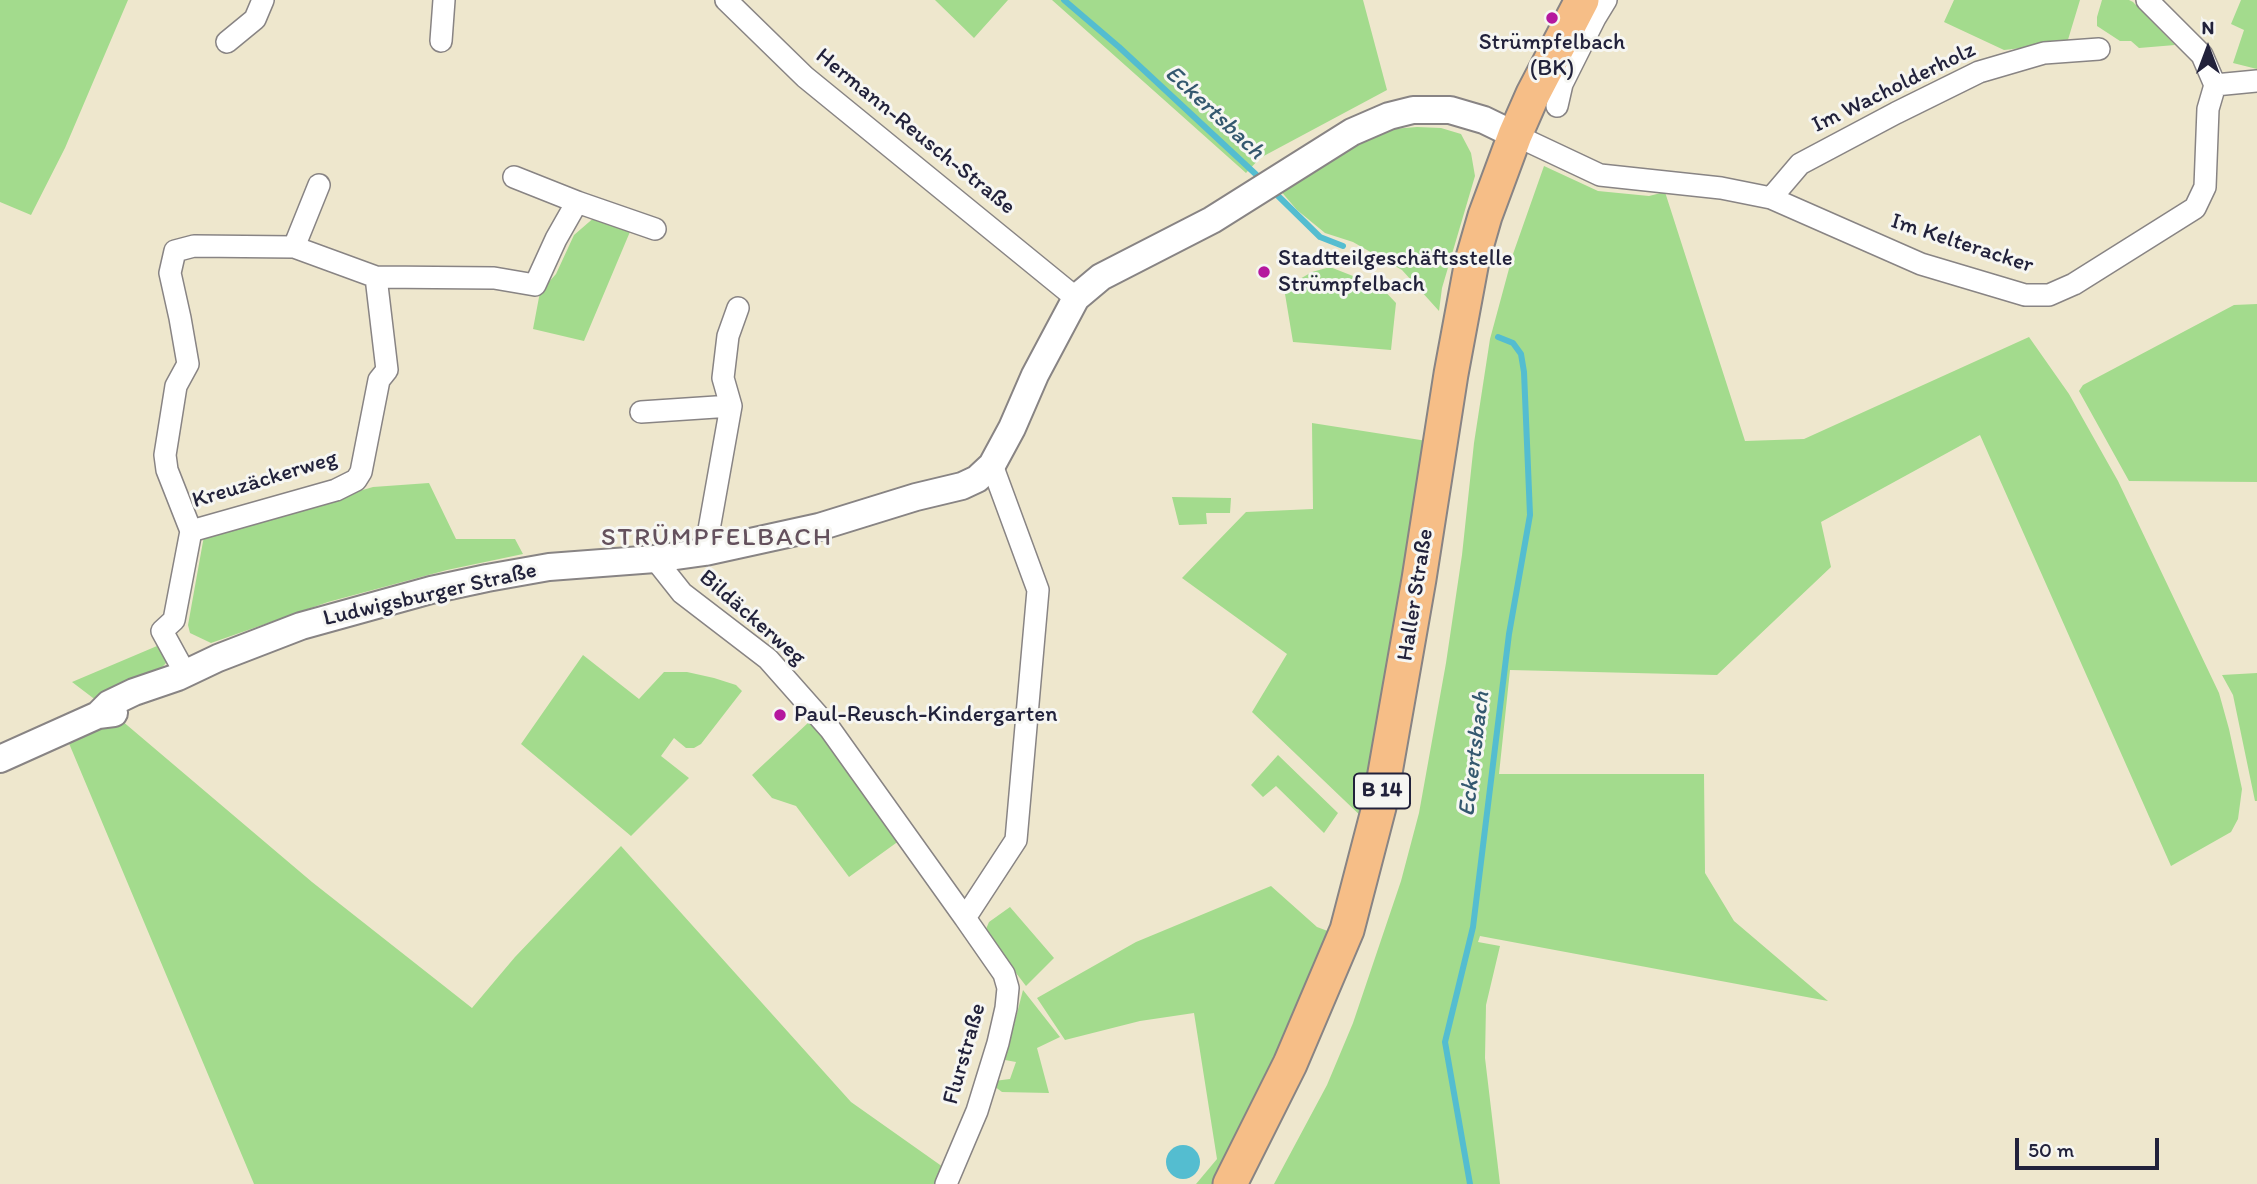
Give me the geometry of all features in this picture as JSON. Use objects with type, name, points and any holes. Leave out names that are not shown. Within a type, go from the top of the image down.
[{"type":"main road","name":"Haller Straße","points":[[1230,1184],[1290,1064],[1347,930],[1379,807],[1472,261],[1485,216],[1515,135],[1533,94],[1582,0]]},
{"type":"street","points":[[227,42],[255,19],[263,0]]},
{"type":"street","points":[[441,41],[444,0]]},
{"type":"street","name":"Hermann-Reusch-Straße","points":[[726,0],[805,77],[1076,298]]},
{"type":"street","points":[[1557,106],[1562,84],[1606,0]]},
{"type":"street","points":[[2147,0],[2202,55],[2215,85],[2257,81]]},
{"type":"street","name":"Im Wacholderholz","points":[[1771,198],[1800,164],[1979,72],[2044,53],[2099,49]]},
{"type":"street","name":"Im Kelteracker","points":[[1515,135],[1600,175],[1721,188],[1771,198],[1921,264],[2025,295],[2049,295],[2074,284],[2195,208],[2204,187],[2208,108],[2215,85]]},
{"type":"street","name":"Ludwigsburger Straße","points":[[0,759],[98,715],[109,704],[148,685],[175,678],[301,626],[431,590],[487,578],[549,568],[705,552],[820,527],[916,497],[962,486],[977,479],[992,465],[1076,298],[1101,277],[1213,220],[1352,132],[1389,116],[1413,110],[1451,110],[1484,120],[1515,135]]},
{"type":"street","points":[[514,177],[655,229]]},
{"type":"street","points":[[294,247],[318,185]]},
{"type":"street","points":[[175,678],[162,631],[174,620],[191,531],[167,470],[165,455],[176,386],[188,364],[170,273],[175,251],[194,246],[294,247],[376,276],[494,278],[535,285],[577,202]]},
{"type":"street","name":"Kreuzäckerweg","points":[[191,531],[336,490],[356,480],[364,463],[379,380],[387,369],[376,276]]},
{"type":"street","points":[[705,552],[732,406],[723,378],[728,336],[738,308]]},
{"type":"street","points":[[640,412],[732,406]]},
{"type":"street","points":[[965,918],[1016,839],[1038,590],[992,465]]},
{"type":"street","name":"Bildäckerweg","points":[[655,559],[682,593],[768,659],[830,729],[965,918]]},
{"type":"street","name":"Flurstraße","points":[[946,1184],[985,1087],[1006,1008],[1008,988],[1000,967],[965,918]]},
{"type":"green space","points":[[0,0],[128,0],[65,148],[31,215],[0,202]]},
{"type":"green space","points":[[935,0],[1008,0],[974,38]]},
{"type":"green space","points":[[1052,0],[1363,0],[1387,90],[1260,158],[1246,173]]},
{"type":"green space","points":[[1954,0],[2080,0],[2067,43],[2004,50],[1944,22]]},
{"type":"green space","points":[[2102,0],[2133,2],[2175,45],[2139,48],[2131,41],[2120,41],[2097,26]]},
{"type":"green space","points":[[2241,0],[2257,0],[2257,69],[2233,63],[2244,30],[2231,24]]},
{"type":"green space","points":[[1441,128],[1461,134],[1471,153],[1475,176],[1442,288],[1439,311],[1402,270],[1353,242],[1325,233],[1297,210],[1279,189],[1361,142],[1392,129]]},
{"type":"green space","points":[[1544,166],[1598,191],[1649,196],[1665,192],[1745,441],[1804,439],[2029,337],[2069,394],[2118,481],[2219,693],[2242,789],[2238,819],[2231,832],[2171,866],[1980,435],[1821,522],[1831,567],[1717,675],[1510,670],[1499,774],[1704,774],[1705,873],[1734,921],[1828,1001],[1480,936],[1478,942],[1500,946],[1486,1005],[1485,1058],[1500,1184],[1274,1184],[1327,1085],[1353,1023],[1401,881],[1419,813],[1446,663],[1490,339],[1513,254]]},
{"type":"green space","points":[[596,216],[632,227],[584,341],[533,329],[540,292],[556,274],[574,235]]},
{"type":"green space","points":[[1330,267],[1381,287],[1396,303],[1391,350],[1293,342],[1284,288],[1312,272]]},
{"type":"green space","points":[[2257,304],[2257,482],[2129,481],[2079,391],[2083,385],[2234,305]]},
{"type":"green space","points":[[1312,423],[1427,441],[1366,821],[1252,712],[1287,654],[1182,578],[1246,512],[1313,509]]},
{"type":"green space","points":[[429,483],[456,539],[515,539],[523,554],[447,570],[328,602],[211,643],[190,633],[188,625],[204,536],[373,487]]},
{"type":"green space","points":[[1172,497],[1231,498],[1230,513],[1206,513],[1207,524],[1179,525]]},
{"type":"green space","points":[[157,646],[167,655],[166,663],[155,675],[97,701],[72,682]]},
{"type":"green space","points":[[583,655],[639,699],[664,672],[687,672],[714,678],[736,685],[742,691],[701,744],[686,748],[674,738],[661,756],[689,778],[631,836],[521,744]]},
{"type":"green space","points":[[2257,673],[2255,801],[2233,695],[2222,675]]},
{"type":"green space","points":[[121,720],[312,882],[472,1008],[515,957],[621,846],[851,1102],[943,1167],[939,1184],[254,1184],[68,741]]},
{"type":"green space","points":[[809,722],[828,736],[903,838],[849,877],[796,806],[772,798],[752,775]]},
{"type":"green space","points":[[1278,755],[1338,813],[1324,833],[1276,786],[1263,797],[1251,785]]},
{"type":"green space","points":[[1271,886],[1317,927],[1333,933],[1219,1184],[1196,1184],[1217,1159],[1194,1013],[1140,1021],[1065,1040],[1037,998],[1136,942]]},
{"type":"green space","points":[[1010,907],[1054,958],[1026,986],[993,943],[986,929],[989,922]]},
{"type":"green space","points":[[1023,990],[1060,1037],[1037,1048],[1049,1093],[1002,1092],[994,1086],[994,1081],[1010,1079],[1016,1062],[1005,1060]]},
{"type":"water","points":[[1183,1145],[1195,1150],[1200,1162],[1195,1174],[1183,1179],[1171,1174],[1166,1162],[1171,1150]]},
{"type":"waterway","name":"Eckertsbach","points":[[1064,0],[1119,47],[1262,180]]},
{"type":"waterway","name":"Eckertsbach","points":[[1272,190],[1320,237],[1343,246]]},
{"type":"waterway","name":"Eckertsbach","points":[[1470,1184],[1445,1042],[1473,927],[1509,634],[1530,515],[1521,354],[1513,343],[1498,337]]},
{"type":"place","name":"Strümpfelbach (BK)","points":[[1552,18]]},
{"type":"place","name":"Stadtteilgeschäftsstelle Strümpfelbach","points":[[1264,272]]},
{"type":"place","name":"Paul-Reusch-Kindergarten","points":[[780,715]]},
{"type":"district","name":"STRÜMPFELBACH","points":[[717,538]]}]
